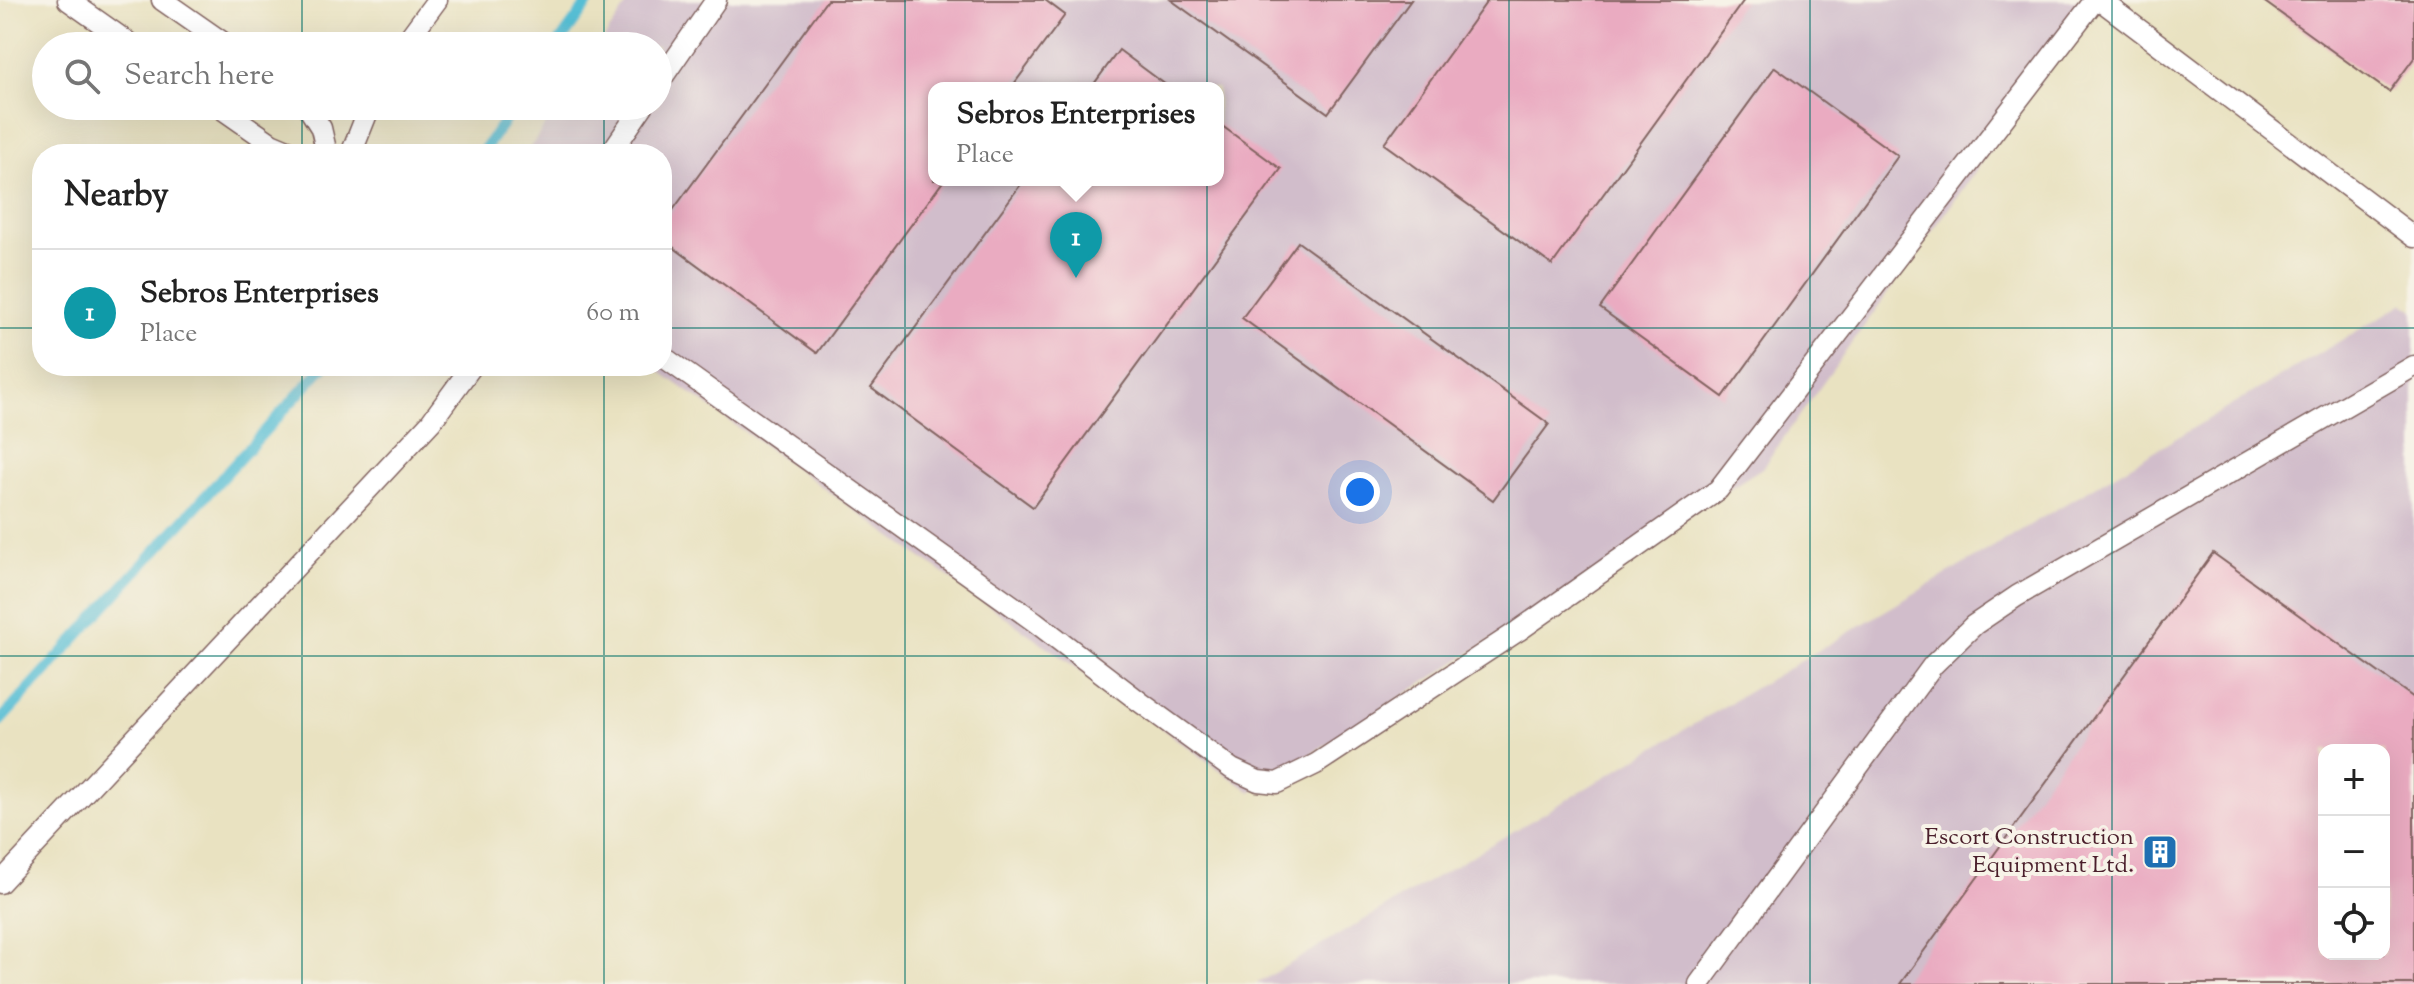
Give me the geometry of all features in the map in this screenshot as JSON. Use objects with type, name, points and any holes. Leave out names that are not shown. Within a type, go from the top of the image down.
[{"type":"lane","points":[[68,0],[113,32]]},
{"type":"lane","points":[[162,0],[208,32]]},
{"type":"lane","points":[[413,32],[437,0]]},
{"type":"lane","points":[[672,64],[716,0]]},
{"type":"lane","points":[[672,363],[1034,621],[1232,769],[1253,779],[1277,783],[1316,764],[1518,631],[1718,490],[2098,0],[2414,237]]},
{"type":"lane","points":[[238,120],[273,144]]},
{"type":"lane","points":[[316,120],[325,144]]},
{"type":"lane","points":[[355,144],[364,120]]},
{"type":"lane","points":[[617,144],[633,120]]},
{"type":"lane","points":[[1699,984],[1933,665],[1974,625],[2017,596],[2414,366]]},
{"type":"lane","points":[[0,883],[400,456],[431,422],[465,376]]},
{"type":"shaded area","points":[[630,0],[2080,0],[2092,9],[1762,468],[1251,792],[666,376],[672,376],[672,144],[533,144],[549,120],[672,120],[672,32],[608,32]]},
{"type":"shaded area","points":[[2404,303],[2414,310],[2414,984],[1256,984]]},
{"type":"building","points":[[827,0],[1045,0],[1065,15],[1015,82],[928,82],[928,186],[940,186],[817,353],[672,246],[672,211]]},
{"type":"building","points":[[1171,0],[1411,0],[1328,113]]},
{"type":"building","points":[[1488,0],[1744,0],[1552,265],[1384,144]]},
{"type":"building","points":[[2262,0],[2414,0],[2414,58],[2389,92]]},
{"type":"building","points":[[1119,50],[1162,82],[1095,82]]},
{"type":"building","points":[[1775,67],[1898,156],[1723,397],[1600,308]]},
{"type":"building","points":[[1224,127],[1281,169],[1033,507],[871,388],[1020,186],[1224,186]]},
{"type":"building","points":[[1298,242],[1549,424],[1493,500],[1242,318]]},
{"type":"building","name":"Escort Construction Equipment Ltd.","points":[[2213,553],[2414,698],[2414,984],[1900,984]]},
{"type":"waterway","points":[[567,32],[590,0]]},
{"type":"waterway","points":[[488,144],[505,120]]},
{"type":"waterway","points":[[0,721],[315,376]]},
{"type":"place","name":"Sebros Enterprises","points":[[1076,278]]},
{"type":"place","name":"Escort Construction Equipment Ltd.","points":[[2160,852]]}]
